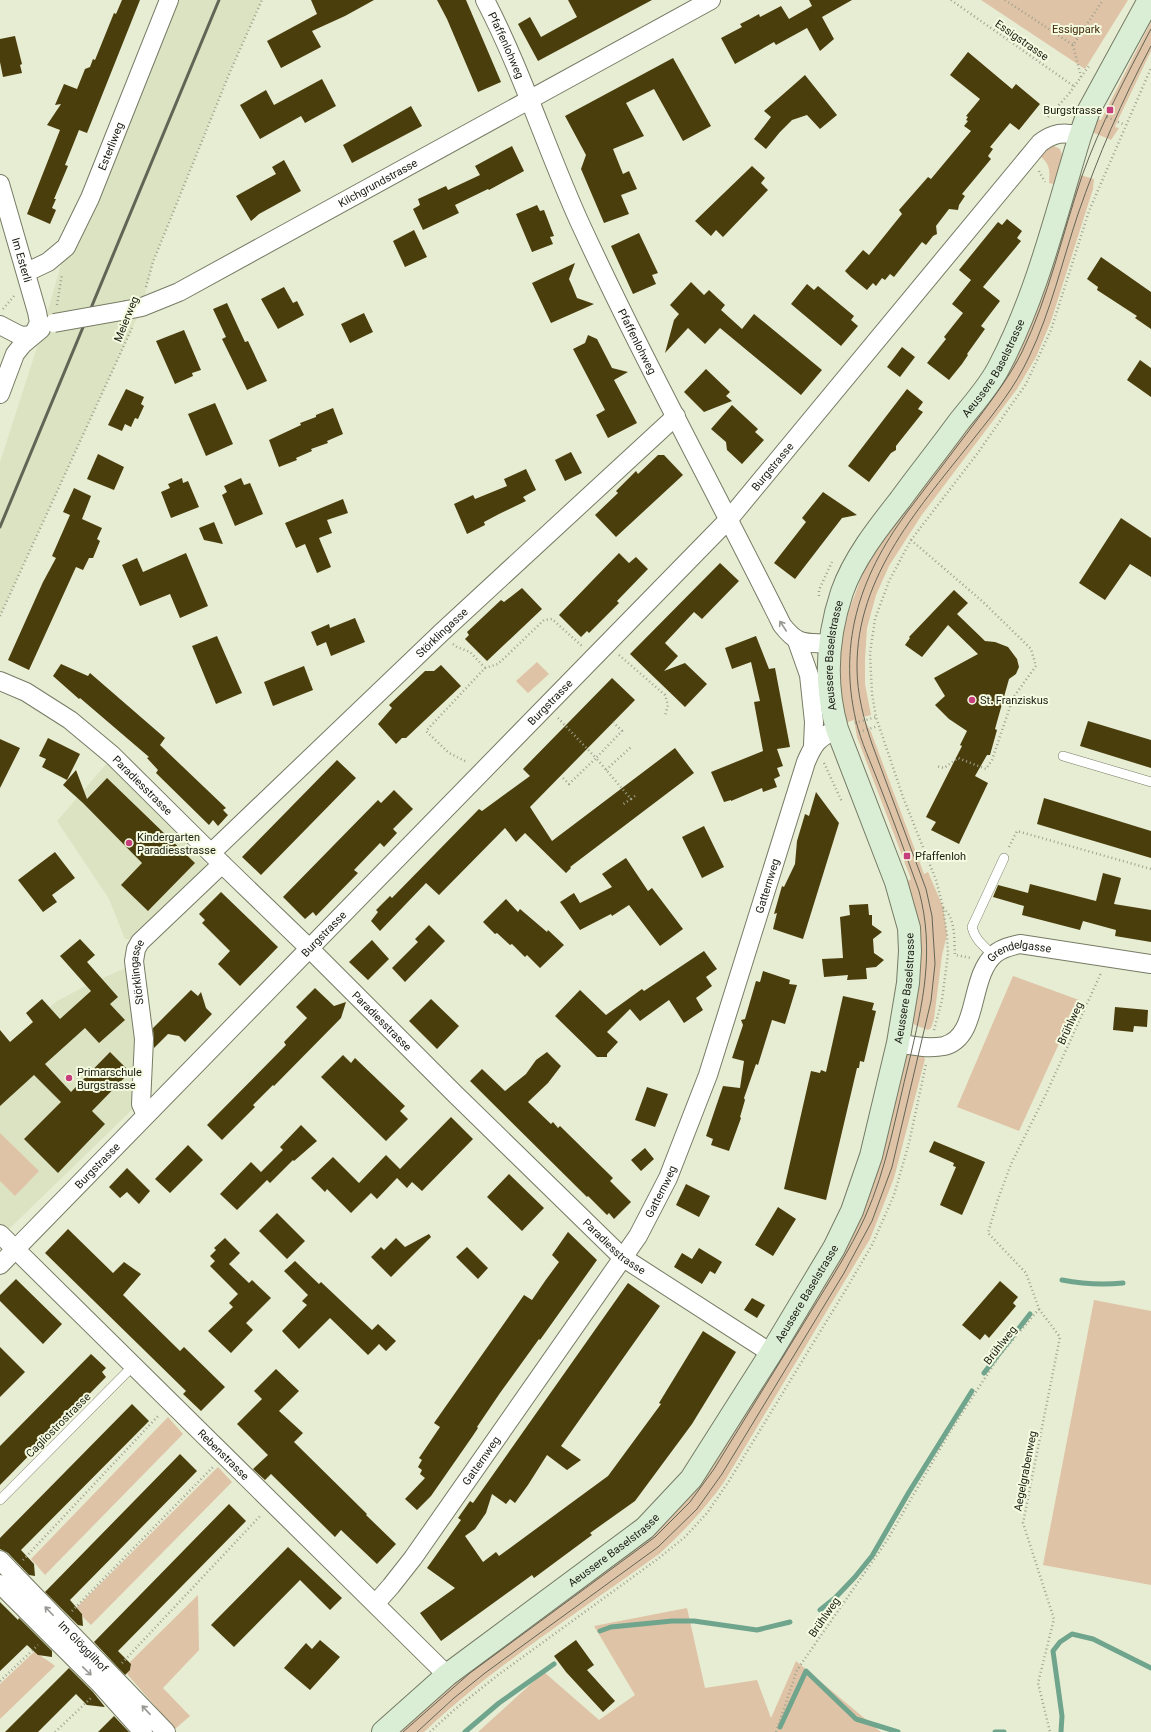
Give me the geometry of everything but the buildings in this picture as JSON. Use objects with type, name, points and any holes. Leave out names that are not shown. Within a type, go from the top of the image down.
[{"type":"main road","name":"Aeussere Baselstrasse","points":[[383,1732],[447,1675],[644,1528],[691,1479],[771,1353],[834,1248],[852,1211],[871,1156],[898,1043],[908,983],[910,951],[909,928],[896,882],[837,729],[828,693],[829,644],[842,592],[873,534],[979,396],[998,369],[1008,350],[1029,304],[1089,110],[1149,0]]},
{"type":"street","name":"Esterliweg","points":[[27,272],[48,262],[66,247],[90,198],[169,0]]},
{"type":"street","name":"Pfaffenlohweg","points":[[485,0],[529,99],[578,219],[643,354],[729,519],[782,625],[790,636],[797,641]]},
{"type":"street","name":"Kilchgrundstrasse","points":[[0,394],[15,354],[22,344],[43,328],[54,323],[134,309],[179,292],[711,0]]},
{"type":"street","name":"Burgstrasse","points":[[0,1265],[729,519],[1040,143],[1048,136],[1059,133],[1070,133],[1080,136]]},
{"type":"street","name":"Im Esterli","points":[[0,184],[27,272],[39,323],[33,336]]},
{"type":"street","points":[[0,325],[21,336],[33,336]]},
{"type":"street","name":"Störklingasse","points":[[146,1115],[141,1104],[144,1039],[134,961],[136,949],[140,942],[217,859],[442,632],[676,416]]},
{"type":"street","points":[[813,745],[814,722],[809,675],[797,641],[829,644]]},
{"type":"street","name":"Paradiesstrasse","points":[[0,681],[26,692],[70,720],[112,755],[622,1257],[771,1353]]},
{"type":"street","name":"Gatternweg","points":[[376,1603],[392,1586],[417,1552],[638,1236],[668,1178],[708,1075],[806,762],[813,745],[822,736],[837,729]]},
{"type":"street","name":"Grendelgasse","points":[[898,1043],[930,1047],[946,1045],[959,1036],[965,1029],[969,1019],[977,986],[984,966],[991,958],[1007,947],[1020,944],[1151,964]]},
{"type":"street","name":"Rebenstrasse","points":[[0,1234],[224,1456],[376,1603],[447,1675]]},
{"type":"street","name":"Im Glögglihof","points":[[0,1560],[22,1595],[120,1694],[166,1732]]},
{"type":"street","name":"Im Glögglihof","points":[[0,1584],[22,1595]]},
{"type":"street","name":"Im Glögglihof","points":[[120,1694],[144,1732]]},
{"type":"lane","points":[[1063,756],[1151,782]]},
{"type":"lane","points":[[991,958],[978,941],[972,927],[1004,858]]},
{"type":"lane","name":"Cagliostrostrasse","points":[[0,1500],[133,1366]]},
{"type":"path","name":"Meierweg","points":[[0,616],[134,309],[230,72],[262,0]]},
{"type":"path","name":"Essigstrasse","points":[[951,0],[1074,87]]},
{"type":"path","points":[[1005,0],[1073,45],[1081,77],[1068,95]]},
{"type":"path","points":[[1073,45],[1103,0]]},
{"type":"path","points":[[430,1732],[454,1710],[498,1675],[659,1558],[685,1537],[707,1513],[729,1481],[845,1291],[872,1245],[894,1195],[909,1143],[942,1000],[948,954],[943,908],[936,880],[902,797],[880,734],[872,694],[870,653],[874,619],[889,581],[911,540],[977,454],[1026,384],[1051,330],[1089,211],[1151,68]]},
{"type":"path","points":[[1103,115],[1125,125]]},
{"type":"path","points":[[1030,156],[1044,179],[1046,188]]},
{"type":"path","points":[[54,323],[66,247]]},
{"type":"path","points":[[911,540],[982,601],[1032,649],[1036,666],[1013,698],[992,760],[986,769],[958,758],[944,768],[936,766]]},
{"type":"path","points":[[819,603],[819,590],[829,567],[834,560]]},
{"type":"path","points":[[471,764],[449,753],[426,731],[485,668],[498,664],[544,620],[552,619],[594,657]]},
{"type":"path","points":[[442,632],[457,647],[470,652],[485,668]]},
{"type":"path","points":[[607,644],[665,695],[668,705],[665,716]]},
{"type":"path","points":[[546,706],[596,758],[631,799]]},
{"type":"path","points":[[561,776],[569,784],[622,731],[613,722]]},
{"type":"path","points":[[606,770],[630,747]]},
{"type":"path","points":[[806,762],[824,764],[844,806]]},
{"type":"path","points":[[622,805],[635,796]]},
{"type":"path","points":[[1012,841],[1017,831],[1151,869]]},
{"type":"path","points":[[943,908],[948,911],[954,928],[955,955],[991,958]]},
{"type":"path","name":"Brühlweg","points":[[776,1732],[797,1670],[886,1542],[951,1430],[1000,1355],[1039,1309],[1026,1273],[988,1233],[998,1199],[1011,1164],[1046,1094],[1109,957]]},
{"type":"path","name":"Aegelgrabenweg","points":[[1039,1309],[1060,1337],[1023,1523],[1054,1619],[1038,1684],[1050,1732]]},
{"type":"path","points":[[22,1562],[171,1403]]},
{"type":"path","points":[[70,1612],[224,1456]]},
{"type":"path","points":[[120,1665],[273,1502]]},
{"type":"path","points":[[0,1681],[40,1643]]},
{"type":"path","points":[[55,1732],[91,1698]]},
{"type":"shaded area","points":[[169,0],[262,0],[230,72],[153,262],[142,307],[0,616],[0,462],[40,338],[66,247]]},
{"type":"shaded area","name":"Kindergarten Paradiesstrasse","points":[[108,762],[206,864],[208,869],[130,939],[125,939],[109,899],[57,821]]},
{"type":"shaded area","name":"Primarschule Burgstrasse","points":[[128,967],[138,1038],[137,1105],[7,1231],[0,1225],[0,1051],[57,1001],[91,983]]},
{"type":"green space","name":"Essigpark","points":[[981,0],[1128,0],[1085,69]]},
{"type":"green space","points":[[1151,22],[1151,51],[1117,122],[1115,127],[1119,128],[1111,140],[1092,132],[1097,119],[1101,120]]},
{"type":"green space","points":[[1054,146],[1060,149],[1062,155],[1054,184],[1049,183],[1047,164],[1039,155],[1048,148]]},
{"type":"green space","points":[[1077,174],[1094,179],[1093,189],[1051,321],[1036,357],[1017,389],[921,516],[889,566],[876,595],[867,628],[865,684],[871,715],[863,717],[871,732],[924,874],[928,872],[943,907],[947,935],[942,955],[934,1019],[931,1028],[928,1030],[915,1025],[912,1022],[920,976],[921,941],[915,911],[906,882],[911,879],[857,737],[854,720],[845,723],[840,704],[839,650],[846,618],[865,568],[879,540],[952,446]]},
{"type":"green space","points":[[537,662],[549,674],[528,693],[516,681]]},
{"type":"green space","points":[[1013,976],[1079,1000],[1019,1131],[957,1107]]},
{"type":"green space","points":[[908,1052],[922,1054],[925,1059],[894,1178],[870,1239],[717,1492],[693,1520],[659,1554],[508,1662],[451,1707],[424,1732],[397,1732],[455,1679],[631,1550],[795,1328],[904,1055]]},
{"type":"green space","points":[[0,1133],[39,1171],[15,1196],[0,1181]]},
{"type":"green space","points":[[1094,1300],[1151,1311],[1151,1585],[1043,1565]]},
{"type":"green space","points":[[168,1417],[183,1434],[45,1575],[31,1559]]},
{"type":"green space","points":[[218,1467],[232,1482],[91,1625],[76,1608]]},
{"type":"green space","points":[[198,1595],[199,1650],[163,1688],[190,1716],[175,1729],[127,1674],[131,1668],[130,1662]]},
{"type":"green space","points":[[687,1608],[705,1688],[757,1680],[771,1718],[796,1661],[881,1732],[478,1732],[544,1672],[599,1720],[635,1695],[594,1626]]},
{"type":"green space","points":[[35,1651],[55,1666],[0,1719],[0,1684]]},
{"type":"waterway","points":[[1062,1280],[1092,1284],[1123,1283]]},
{"type":"waterway","points":[[984,1373],[1030,1314]]},
{"type":"waterway","points":[[820,1610],[835,1598],[872,1556],[909,1492],[972,1391]]},
{"type":"waterway","points":[[600,1631],[611,1627],[672,1621],[694,1621],[757,1630],[790,1622]]},
{"type":"waterway","points":[[1061,1732],[1062,1716],[1053,1651],[1060,1642],[1072,1634],[1093,1639],[1151,1668]]},
{"type":"waterway","points":[[465,1732],[499,1703],[554,1664]]},
{"type":"waterway","points":[[780,1727],[806,1671],[856,1719],[898,1732]]},
{"type":"waterway","points":[[995,1732],[1004,1732]]},
{"type":"tram line","points":[[403,1732],[470,1673],[655,1537],[690,1502],[714,1469],[832,1278],[853,1242],[865,1217],[873,1198],[885,1160],[895,1121],[919,1019],[923,998],[927,956],[924,913],[919,891],[863,745],[856,721],[851,691],[850,662],[852,635],[858,608],[867,581],[879,556],[894,531],[995,395],[1022,352],[1032,331],[1048,287],[1089,157],[1114,101],[1151,29]]},
{"type":"tram line","points":[[417,1732],[454,1698],[485,1673],[658,1547],[697,1509],[722,1474],[844,1273],[872,1221],[892,1167],[931,1001],[935,964],[932,916],[926,889],[872,744],[866,726],[858,687],[857,668],[860,634],[867,602],[880,572],[895,544],[934,489],[1004,399],[1029,357],[1044,322],[1078,214],[1094,171],[1120,108],[1151,46]]},
{"type":"railway","points":[[0,527],[219,0]]},
{"type":"place","name":"Burgstrasse","points":[[1110,110]]},
{"type":"place","name":"St. Franziskus","points":[[972,700]]},
{"type":"place","name":"Kindergarten Paradiesstrasse","points":[[129,843]]},
{"type":"place","name":"Pfaffenloh","points":[[907,856]]},
{"type":"place","name":"Primarschule Burgstrasse","points":[[69,1078]]}]
